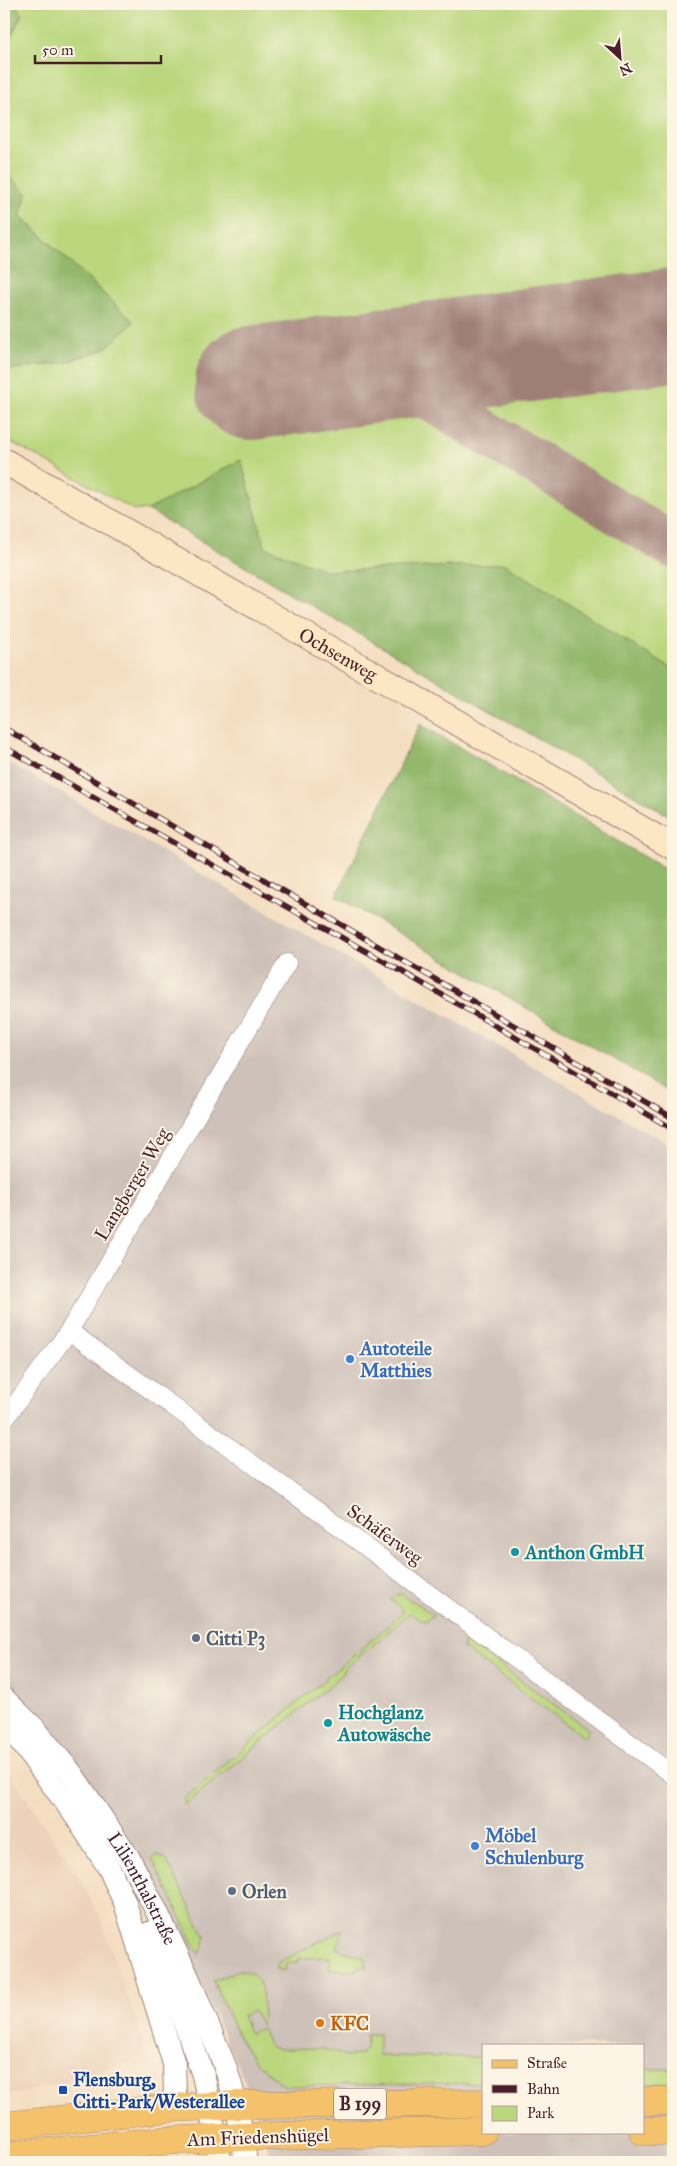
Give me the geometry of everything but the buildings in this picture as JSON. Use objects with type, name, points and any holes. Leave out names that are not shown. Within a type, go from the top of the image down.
[{"type":"main road","name":"Ochsenweg","points":[[4,461],[673,848]]},
{"type":"main road","points":[[644,2102],[673,2101]]},
{"type":"main road","name":"Am Friedenshügel","points":[[4,2126],[169,2108],[224,2105],[482,2103]]},
{"type":"main road","name":"Am Friedenshügel","points":[[4,2156],[154,2142],[217,2150],[244,2150],[482,2131]]},
{"type":"main road","points":[[644,2131],[673,2131]]},
{"type":"street","name":"Langberger Weg","points":[[4,1420],[70,1331],[287,963]]},
{"type":"street","name":"Schäferweg","points":[[70,1331],[327,1518],[673,1775]]},
{"type":"street","name":"Lilienthalstraße","points":[[4,1699],[35,1729],[72,1774],[129,1858],[188,1977],[225,2066],[224,2105]]},
{"type":"street","name":"Lilienthalstraße","points":[[4,1719],[77,1818],[109,1868],[125,1902],[174,2064],[175,2092],[169,2108]]},
{"type":"street","name":"Lilienthalstraße","points":[[125,1902],[144,1922],[162,1960],[198,2062],[224,2105]]},
{"type":"street","points":[[224,2105],[244,2150]]},
{"type":"street","points":[[217,2150],[224,2105]]},
{"type":"shaded area","points":[[4,760],[673,1147],[673,2162],[272,2162],[249,2090],[136,1848],[49,1727],[4,1680]]},
{"type":"shaded area","points":[[4,1766],[73,1867],[100,1918],[148,2056],[51,2086],[4,2096]]},
{"type":"green space","points":[[9,4],[15,4],[22,14],[4,51],[4,12]]},
{"type":"green space","points":[[15,4],[673,4],[673,670],[505,564],[326,571],[265,547],[241,460],[148,510],[134,510],[4,438],[4,370],[64,363],[134,322],[20,215],[27,193],[4,170],[4,51],[22,14]]},
{"type":"green space","points":[[4,170],[27,193],[20,216],[134,322],[105,349],[64,363],[4,370]]},
{"type":"green space","points":[[241,460],[265,547],[327,571],[505,564],[673,670],[673,818],[148,510]]},
{"type":"green space","points":[[420,724],[673,874],[673,1094],[336,896]]},
{"type":"green space","points":[[400,1593],[434,1615],[424,1621],[410,1613],[343,1670],[342,1675],[185,1805],[184,1799],[403,1613],[400,1607],[390,1600]]},
{"type":"green space","points":[[464,1639],[588,1729],[585,1738],[463,1648]]},
{"type":"green space","points":[[156,1855],[166,1859],[205,1937],[204,1945],[199,1954],[152,1859]]},
{"type":"green space","points":[[342,1930],[337,1949],[366,1958],[366,1967],[357,1967],[357,1971],[330,1970],[330,1957],[299,1958],[298,1962],[286,1963],[285,1970],[277,1970],[276,1967],[279,1962]]},
{"type":"green space","points":[[239,1970],[248,1972],[255,1977],[262,1991],[263,1999],[261,2025],[254,2011],[242,2016],[250,2033],[262,2028],[270,2047],[283,2049],[315,2048],[355,2056],[363,2053],[367,2034],[379,2034],[379,2056],[482,2057],[482,2083],[285,2086],[261,2067],[244,2046],[213,1981]]},
{"type":"green space","points":[[644,2069],[673,2069],[673,2084],[644,2084]]},
{"type":"taxiway","points":[[377,366],[673,546]]},
{"type":"runway","points":[[252,383],[673,325]]},
{"type":"railway","points":[[4,728],[673,1118]]},
{"type":"railway","points":[[4,747],[401,971],[673,1129]]},
{"type":"place","name":"Autoteile Matthies","points":[[350,1359]]},
{"type":"place","name":"Anthon GmbH","points":[[515,1552]]},
{"type":"place","name":"Citti P3","points":[[196,1638]]},
{"type":"place","name":"Hochglanz Autowäsche","points":[[328,1723]]},
{"type":"place","name":"Möbel Schulenburg","points":[[475,1846]]},
{"type":"place","name":"Orlen","points":[[232,1891]]},
{"type":"place","name":"KFC","points":[[320,2023]]},
{"type":"place","name":"Flensburg, Citti-Park/Westerallee","points":[[63,2090]]}]
